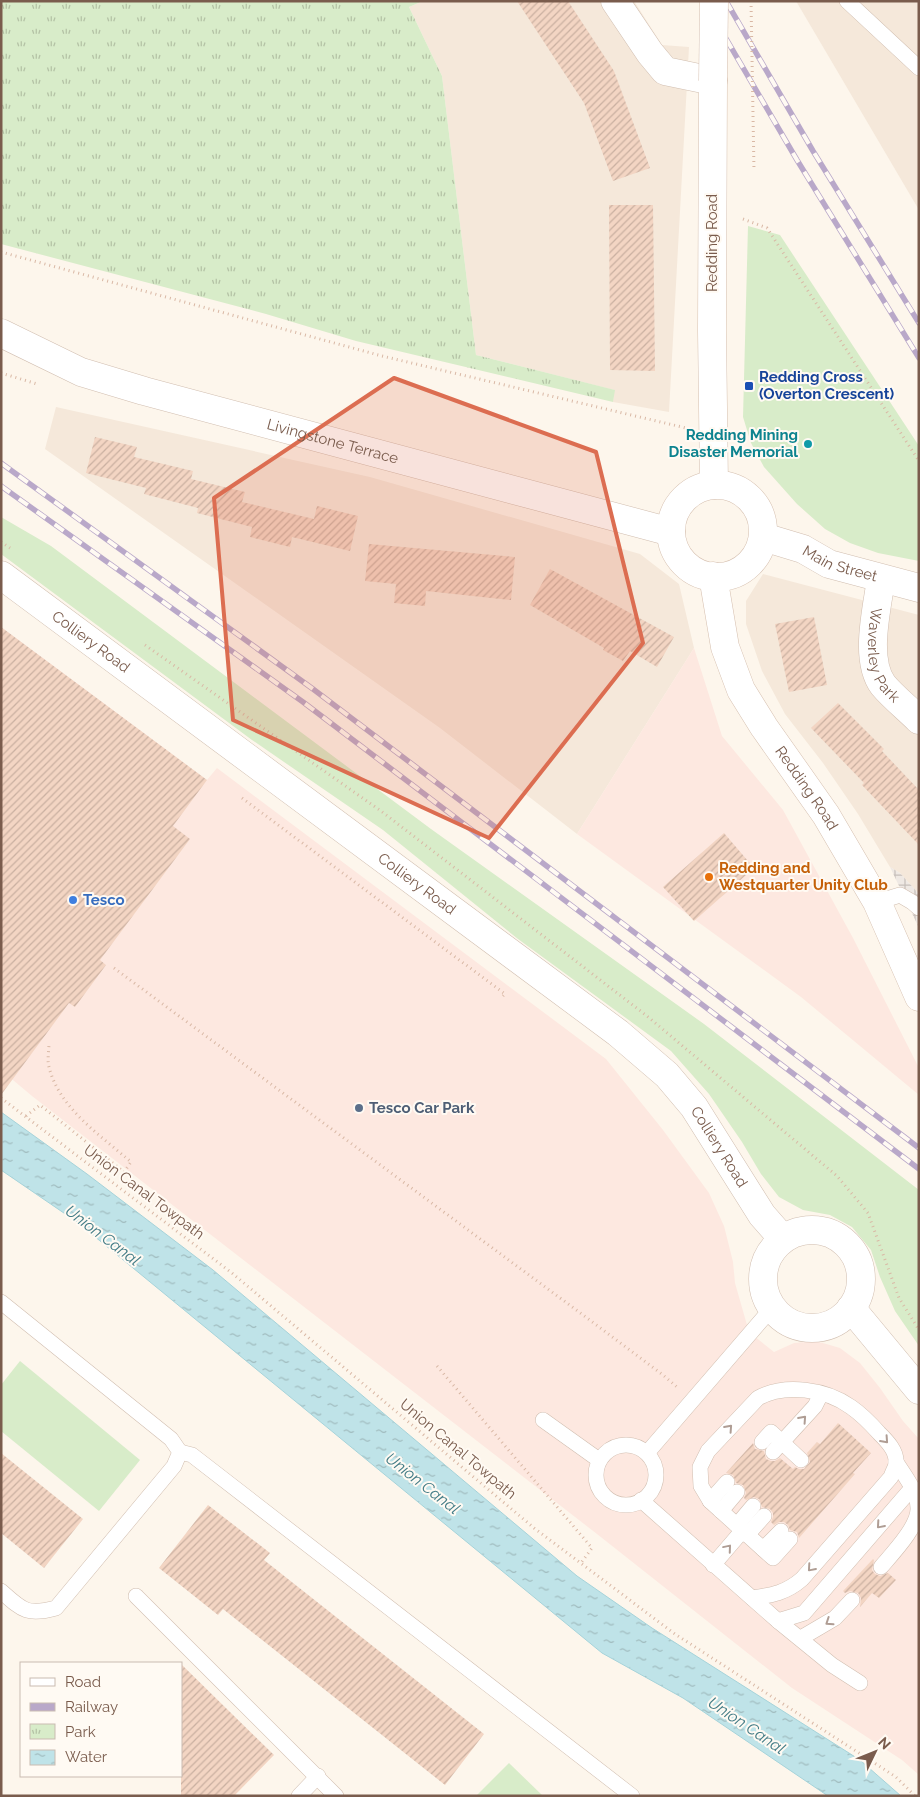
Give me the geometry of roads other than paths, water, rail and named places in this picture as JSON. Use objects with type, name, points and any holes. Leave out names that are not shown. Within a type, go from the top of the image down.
[{"type":"street","points":[[615,1],[650,53],[666,71],[714,80]]},
{"type":"street","name":"Redding Road","points":[[714,1],[712,198],[712,434],[714,485]]},
{"type":"street","name":"Livingstone Terrace","points":[[1,333],[81,372],[135,389],[671,532]]},
{"type":"street","points":[[719,484],[734,488],[747,495],[757,507],[762,522],[763,537],[758,552],[749,564],[736,572],[713,576],[692,569],[682,560],[674,546],[671,532],[673,517],[680,504],[691,493],[704,487],[719,484]]},
{"type":"street","name":"Main Street","points":[[763,537],[803,549],[829,564],[919,588]]},
{"type":"street","name":"Colliery Road","points":[[1,575],[625,1039],[667,1075],[694,1107],[762,1215],[783,1239]]},
{"type":"street","name":"Redding Road","points":[[713,576],[725,647],[741,690],[764,727],[826,815],[877,902],[919,997]]},
{"type":"street","name":"Waverley Park","points":[[881,579],[874,628],[873,660],[882,684],[919,720]]},
{"type":"street","points":[[814,1230],[830,1233],[844,1242],[855,1255],[861,1270],[861,1287],[856,1302],[846,1316],[831,1325],[814,1329],[798,1327],[784,1320],[772,1308],[765,1294],[763,1279],[765,1264],[772,1250],[783,1239],[798,1232],[814,1230]]},
{"type":"street","points":[[852,1308],[919,1390]]},
{"type":"lane","points":[[847,1],[919,68]]},
{"type":"lane","points":[[877,902],[900,895],[919,908]]},
{"type":"lane","points":[[1,1302],[171,1439],[180,1452],[192,1456],[632,1796]]},
{"type":"lane","points":[[647,1453],[772,1308]]},
{"type":"lane","points":[[786,1538],[768,1554],[716,1506],[702,1486],[700,1467],[708,1451],[758,1398],[765,1394],[783,1390],[806,1390],[850,1406],[871,1424],[891,1446],[896,1462],[912,1488],[918,1508],[913,1524],[898,1547],[881,1567]]},
{"type":"lane","points":[[796,1461],[772,1442],[816,1406],[821,1394]]},
{"type":"lane","points":[[543,1420],[599,1460]]},
{"type":"lane","points":[[619,1445],[638,1447],[647,1453],[653,1461],[656,1481],[652,1491],[641,1500],[625,1505],[616,1503],[601,1491],[596,1473],[599,1460],[610,1449],[619,1445]]},
{"type":"lane","points":[[1,1591],[20,1609],[39,1613],[56,1608],[174,1466],[180,1452]]},
{"type":"lane","points":[[752,1598],[774,1595],[791,1589],[802,1579],[891,1477],[896,1462]]},
{"type":"lane","points":[[716,1506],[732,1487]]},
{"type":"lane","points":[[778,1621],[804,1613],[912,1488]]},
{"type":"lane","points":[[641,1500],[778,1621],[832,1665],[860,1683]]},
{"type":"lane","points":[[714,1565],[759,1511]]},
{"type":"lane","points":[[136,1596],[336,1796]]},
{"type":"lane","points":[[800,1638],[835,1618],[852,1600]]},
{"type":"lane","points":[[299,1796],[318,1776]]},
{"type":"water","name":"Union Canal","points":[[1,1112],[87,1174],[213,1270],[577,1576],[652,1628],[860,1760],[901,1796],[828,1796],[683,1698],[602,1653],[77,1222],[1,1170]]},
{"type":"railway","points":[[704,1],[797,160],[919,358]]},
{"type":"railway","points":[[726,1],[813,151],[919,323]]},
{"type":"railway","points":[[1,463],[313,689],[919,1148]]},
{"type":"railway","points":[[1,486],[303,702],[919,1169]]},
{"type":"place","name":"Redding Cross (Overton Crescent)","points":[[749,386]]},
{"type":"place","name":"Redding Mining Disaster Memorial","points":[[808,444]]},
{"type":"place","name":"Redding and Westquarter Unity Club","points":[[709,877]]},
{"type":"place","name":"Tesco","points":[[73,900]]},
{"type":"place","name":"Tesco Car Park","points":[[359,1108]]}]
